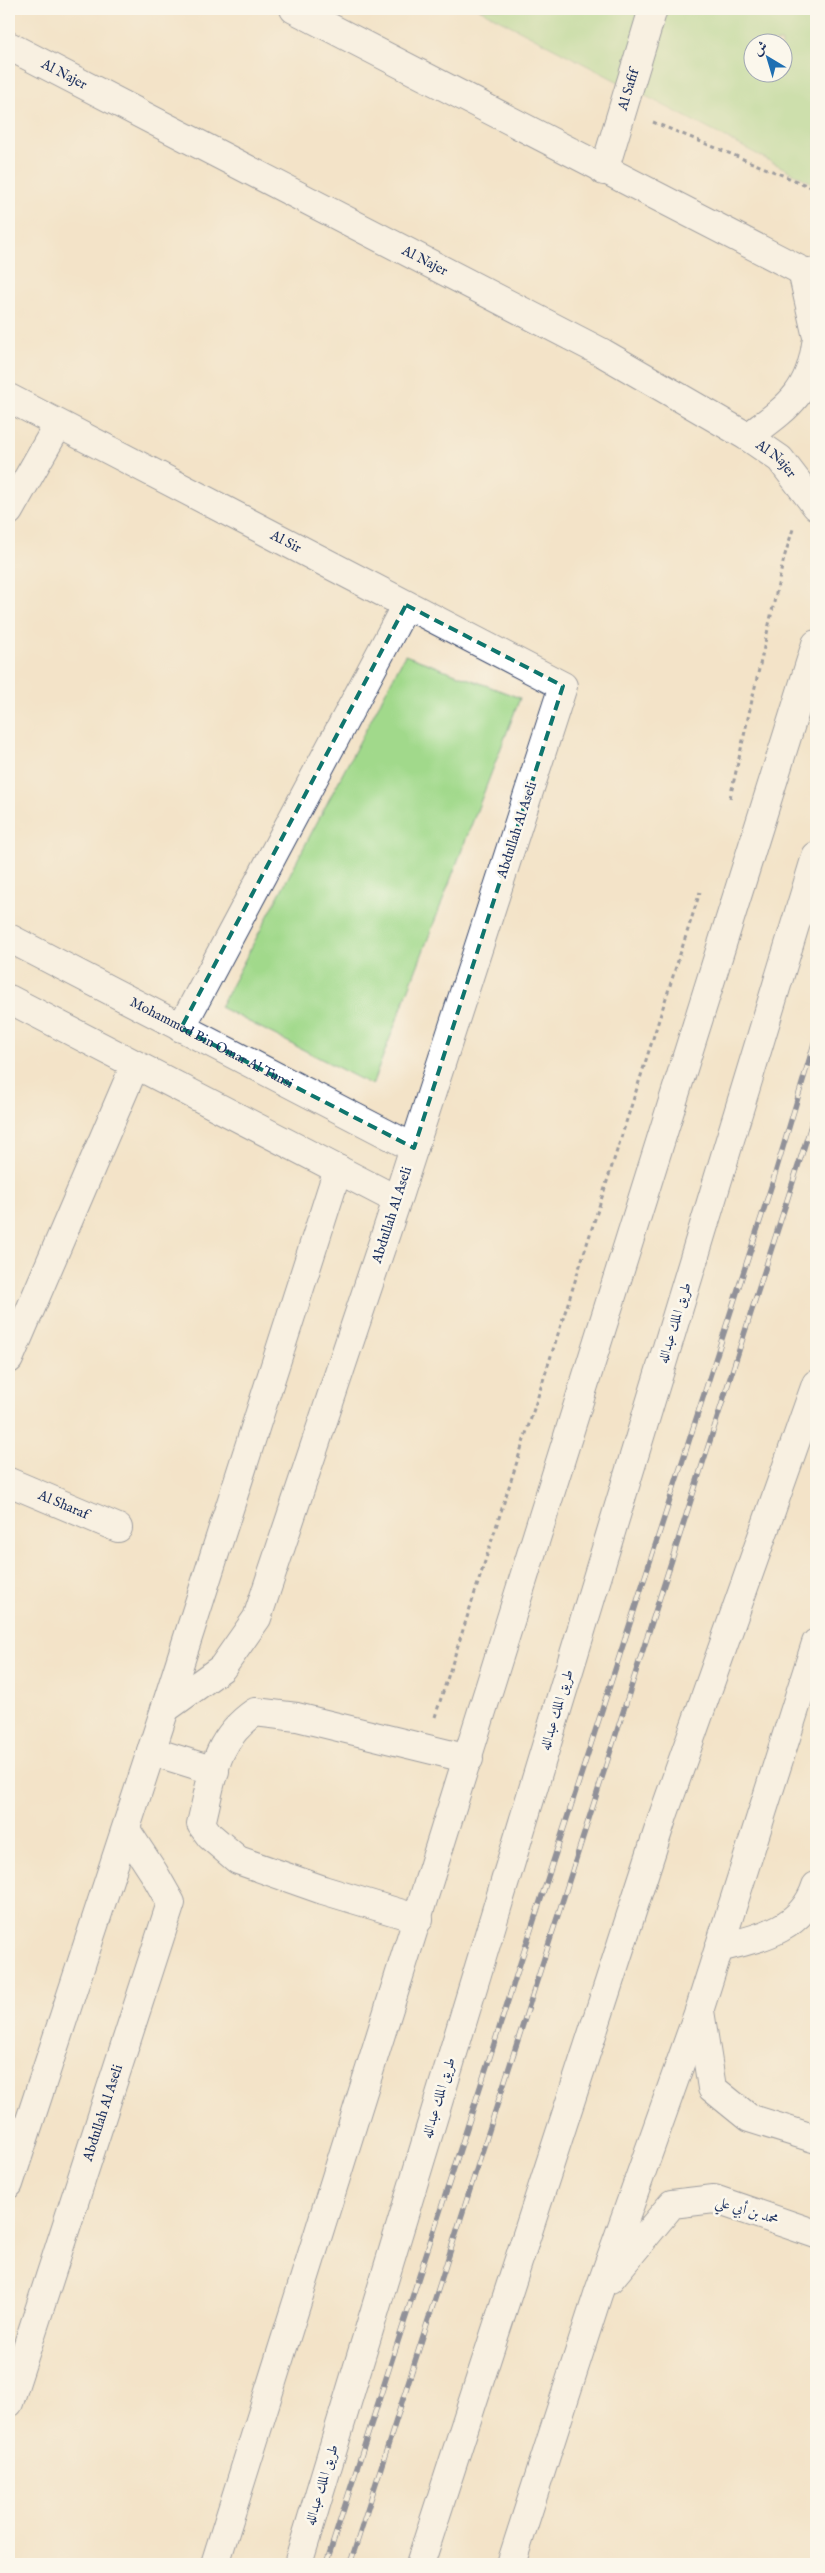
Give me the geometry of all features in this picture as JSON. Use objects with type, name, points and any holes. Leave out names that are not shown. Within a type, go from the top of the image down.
[{"type":"main road","points":[[294,9],[604,170],[809,273],[816,333]]},
{"type":"main road","name":"Al Safif","points":[[604,170],[653,9]]},
{"type":"main road","name":"Al Najer","points":[[9,46],[603,352],[748,437],[780,459],[811,499]]},
{"type":"main road","points":[[748,437],[781,412],[800,392],[813,367],[816,344]]},
{"type":"main road","name":"Al Sir","points":[[9,398],[563,686]]},
{"type":"main road","points":[[9,511],[58,425]]},
{"type":"main road","points":[[181,1028],[406,605]]},
{"type":"main road","points":[[215,2564],[419,1919],[816,644]]},
{"type":"main road","name":"Abdullah Al Aseli","points":[[165,1709],[222,1668],[257,1618],[398,1200],[563,686]]},
{"type":"main road","name":"طريق الملك عبدالله","points":[[298,2564],[816,856]]},
{"type":"main road","name":"Mohammed Bin Omar Al Tunsi","points":[[9,938],[414,1148]]},
{"type":"main road","points":[[9,1000],[398,1200]]},
{"type":"main road","points":[[9,1360],[135,1064]]},
{"type":"main road","points":[[9,2184],[126,1830],[338,1169]]},
{"type":"main road","points":[[420,2564],[664,1813],[816,1384]]},
{"type":"main road","name":"Al Sharaf","points":[[9,1482],[118,1528]]},
{"type":"main road","points":[[511,2564],[598,2294],[700,2008],[816,1643]]},
{"type":"main road","points":[[419,1919],[323,1890],[238,1860],[210,1836],[201,1824],[221,1748],[238,1724],[255,1712],[297,1717],[469,1759]]},
{"type":"main road","points":[[151,1751],[215,1771]]},
{"type":"main road","name":"Abdullah Al Aseli","points":[[11,2387],[171,1903],[126,1830]]},
{"type":"main road","points":[[719,1948],[771,1934],[785,1927],[807,1905],[816,1886]]},
{"type":"main road","points":[[700,2008],[712,2088],[750,2118],[816,2139]]},
{"type":"main road","name":"محمد بن أبي علي","points":[[598,2294],[672,2204],[714,2199],[816,2234]]},
{"type":"path","points":[[622,110],[816,189]]},
{"type":"path","points":[[728,804],[784,558],[811,499]]},
{"type":"path","points":[[425,1748],[701,890]]},
{"type":"highlighted area","points":[[406,605],[563,686],[414,1148],[181,1028]]},
{"type":"green space","points":[[479,9],[816,9],[816,185]]},
{"type":"green space","points":[[405,655],[520,698],[372,1085],[220,1007]]},
{"type":"railway","points":[[326,2564],[772,1184],[816,1037]]},
{"type":"railway","points":[[350,2564],[816,1110]]}]
